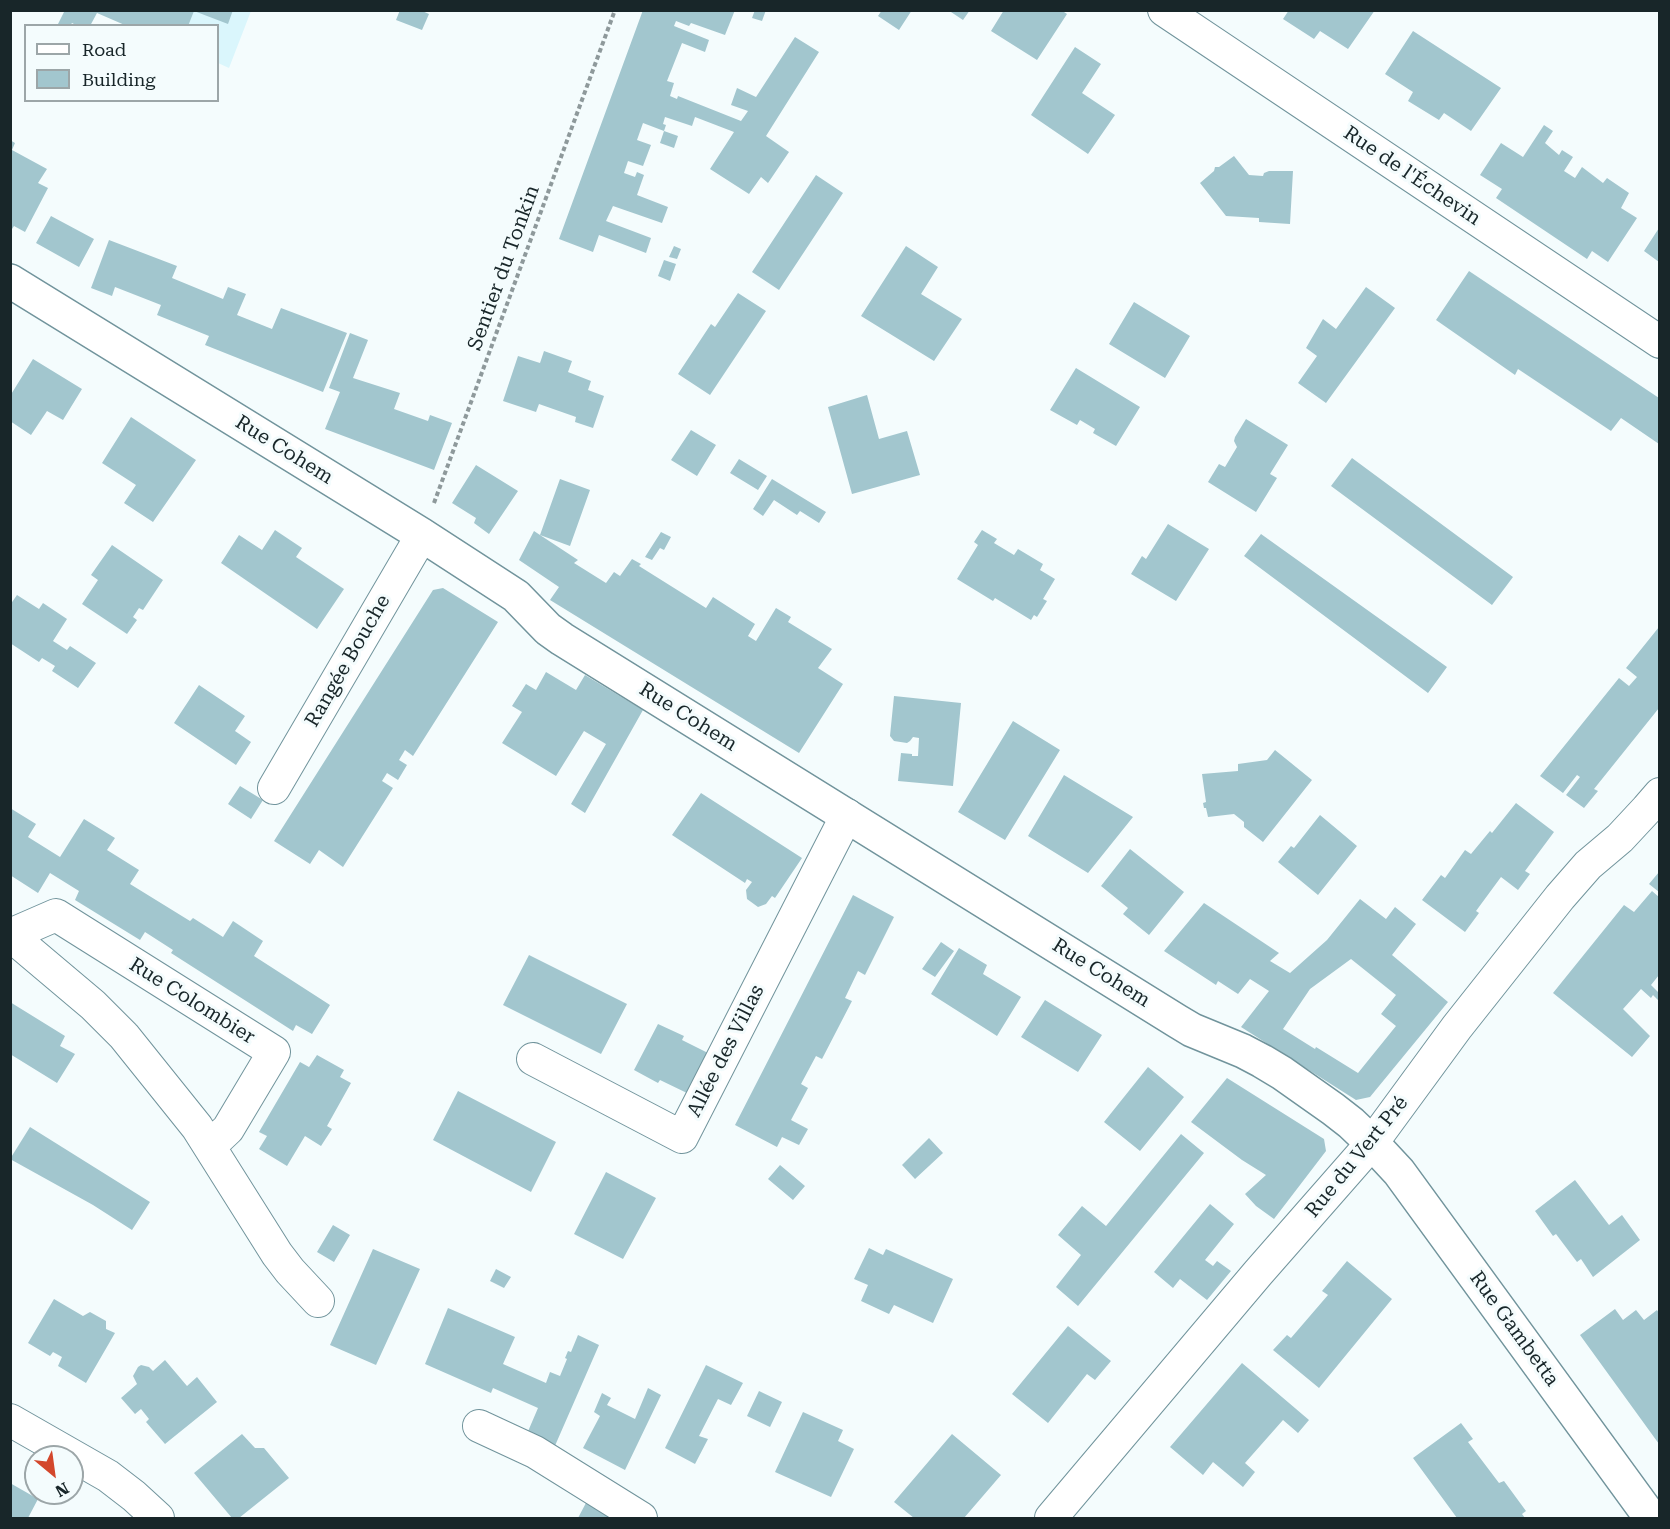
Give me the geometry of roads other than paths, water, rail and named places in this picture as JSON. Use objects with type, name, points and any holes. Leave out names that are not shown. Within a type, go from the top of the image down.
[{"type":"street","name":"Rue de l'Échevin","points":[[1171,12],[1659,342]]},
{"type":"street","name":"Rue Cohem","points":[[10,281],[422,535],[516,596],[548,629],[562,639],[1177,1021],[1192,1030],[1243,1051],[1282,1073],[1351,1123],[1372,1143]]},
{"type":"street","name":"Rangée Bouche","points":[[274,788],[422,535]]},
{"type":"street","name":"Rue du Vert Pré","points":[[1051,1518],[1258,1273],[1372,1143],[1457,1027],[1560,897],[1588,866],[1620,838],[1659,794]]},
{"type":"street","name":"Allée des Villas","points":[[533,1059],[682,1137],[847,815]]},
{"type":"street","name":"Rue Colombier","points":[[210,1146],[228,1130],[274,1052],[56,915],[10,935],[93,1005],[124,1036],[183,1108],[210,1146],[277,1254],[318,1301]]},
{"type":"street","name":"Rue Gambetta","points":[[1372,1143],[1411,1188],[1651,1518]]},
{"type":"street","points":[[10,1420],[108,1476],[158,1518]]},
{"type":"street","points":[[479,1426],[535,1452],[641,1518]]}]
